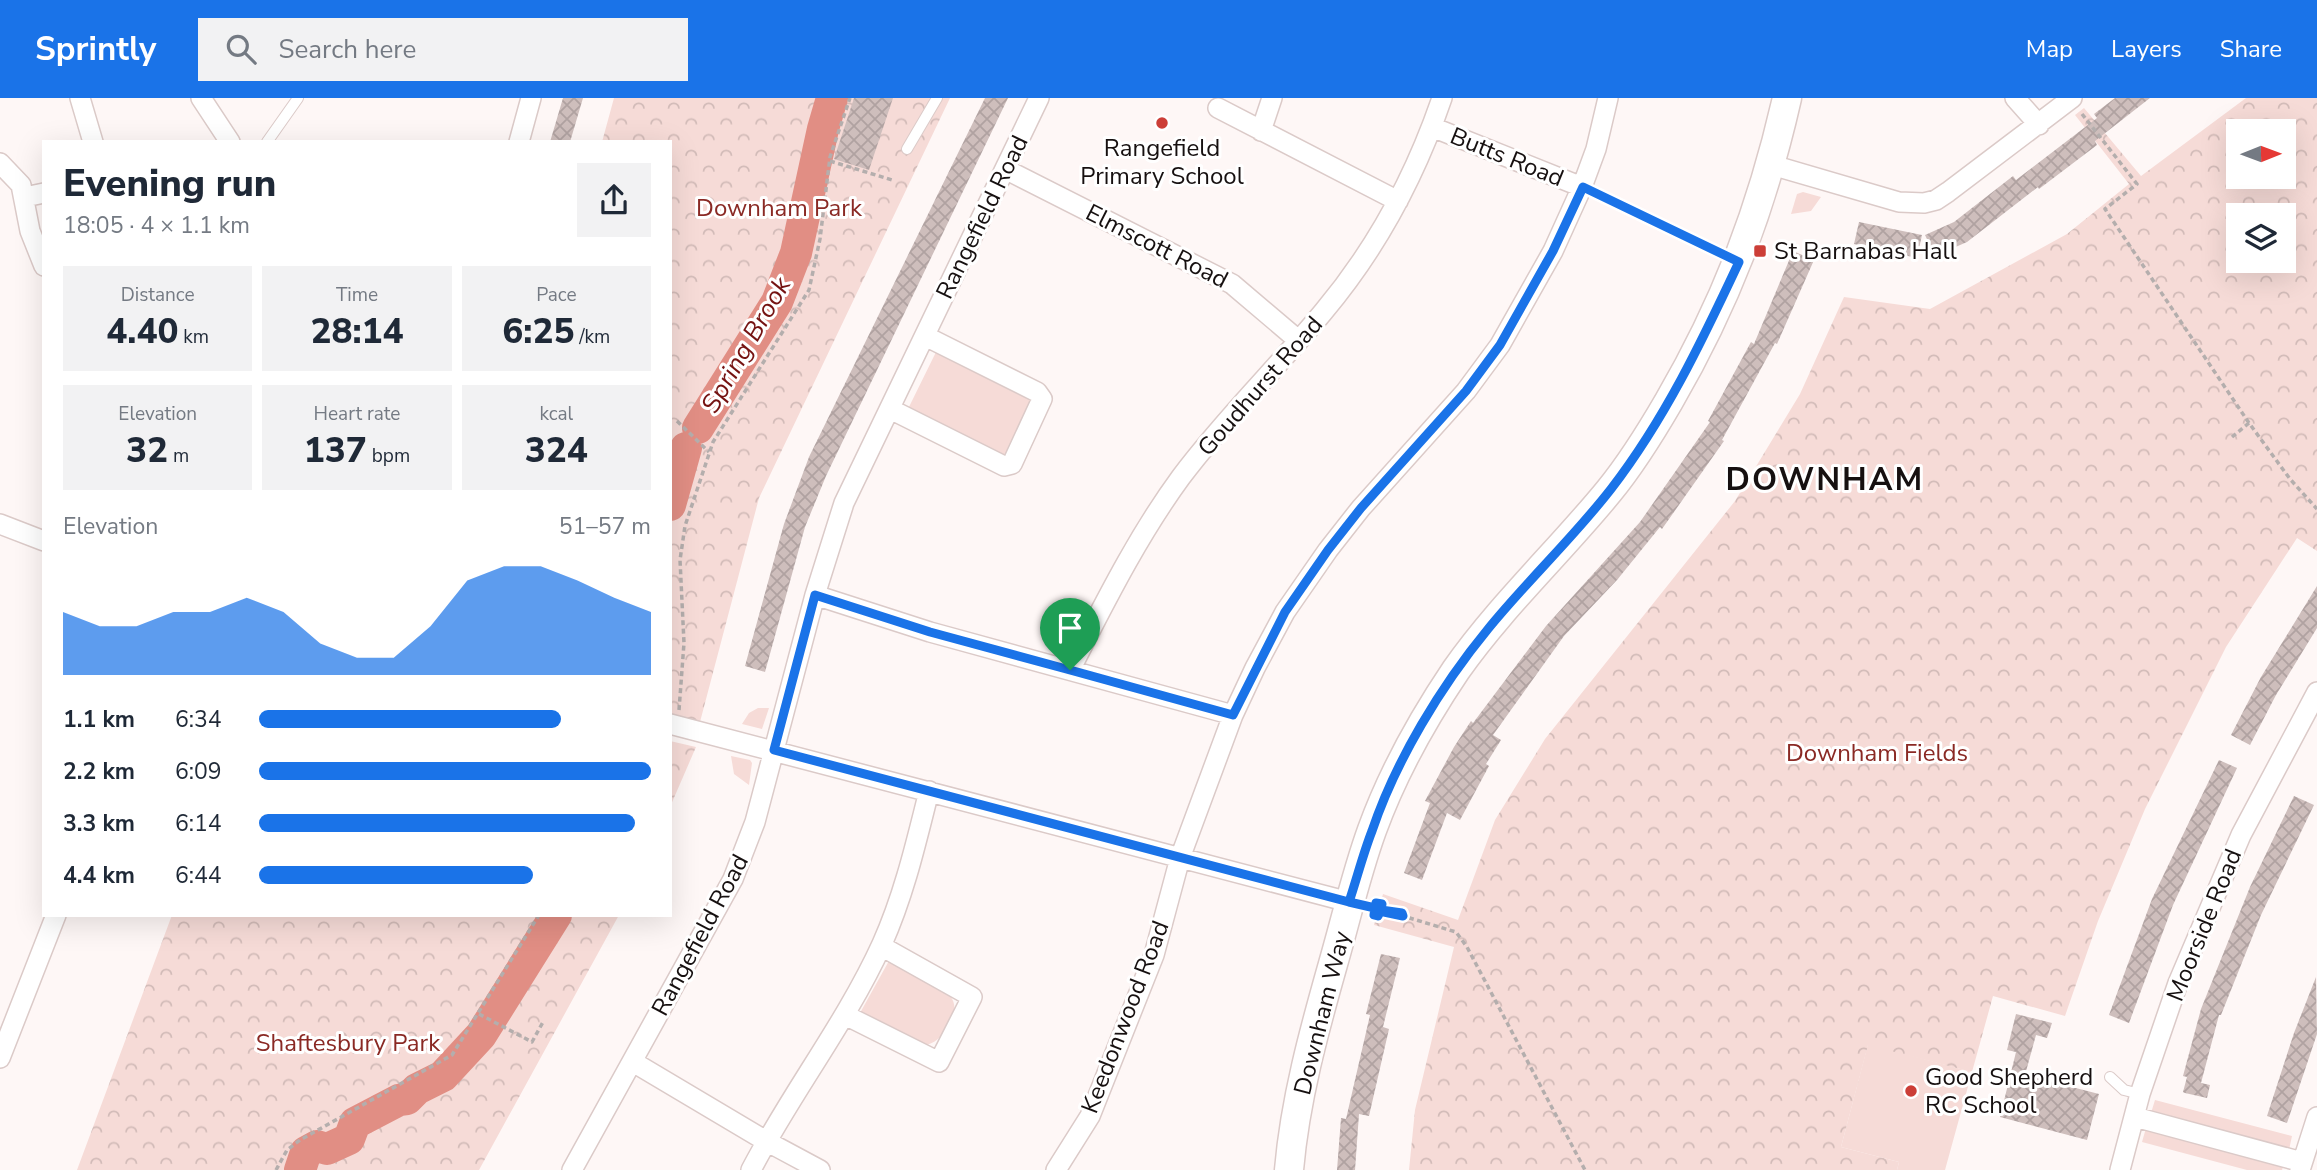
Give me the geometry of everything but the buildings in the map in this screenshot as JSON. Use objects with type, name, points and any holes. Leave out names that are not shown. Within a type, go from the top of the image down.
[{"type":"street","points":[[80,98],[92,140]]},
{"type":"street","points":[[201,98],[214,122],[228,140]]},
{"type":"street","points":[[520,140],[531,98]]},
{"type":"street","name":"Rangefield Road","points":[[572,1170],[733,879],[755,822],[815,595],[844,503],[1039,98]]},
{"type":"street","points":[[1261,131],[1272,98]]},
{"type":"street","name":"Goudhurst Road","points":[[1070,670],[1123,569],[1182,476],[1333,300],[1398,201],[1443,98]]},
{"type":"street","name":"Keedonwood Road","points":[[1056,1170],[1090,1116],[1154,955],[1180,858],[1233,715],[1285,612],[1361,508],[1466,391],[1500,345],[1553,251],[1583,187],[1596,149],[1608,98]]},
{"type":"street","name":"Downham Way","points":[[1289,1170],[1291,1142],[1312,1037],[1362,905],[1372,829],[1399,768],[1456,671],[1489,627],[1611,489],[1649,435],[1695,356],[1739,262],[1772,165],[1787,98]]},
{"type":"street","points":[[2015,98],[2039,125]]},
{"type":"street","points":[[1772,165],[1899,202],[1924,203],[1936,200],[1948,192],[2071,98]]},
{"type":"street","points":[[1218,108],[1398,201]]},
{"type":"street","name":"Butts Road","points":[[1432,127],[1583,187]]},
{"type":"street","points":[[0,163],[35,195],[30,231],[42,261]]},
{"type":"street","name":"Elmscott Road","points":[[1005,169],[1233,284],[1298,340]]},
{"type":"street","points":[[890,409],[1004,466],[1012,464],[1042,399],[1037,392],[925,336]]},
{"type":"street","points":[[0,524],[42,540]]},
{"type":"street","points":[[815,595],[930,632],[1233,715]]},
{"type":"street","name":"Moorside Road","points":[[2120,1170],[2140,1094],[2178,983],[2241,835],[2317,692]]},
{"type":"street","points":[[674,724],[1362,905]]},
{"type":"street","points":[[751,1170],[766,1141],[845,1015],[881,946],[908,874],[929,791]]},
{"type":"street","points":[[0,1058],[55,917]]},
{"type":"street","points":[[845,1015],[939,1062],[972,997],[881,946]]},
{"type":"street","points":[[633,1062],[820,1170]]},
{"type":"street","points":[[2135,1117],[2301,1166],[2317,1117]]},
{"type":"lane","points":[[268,140],[298,98]]},
{"type":"lane","points":[[907,149],[937,98]]},
{"type":"lane","points":[[2110,1077],[2124,1090],[2140,1094]]},
{"type":"path","points":[[674,724],[684,661],[680,577],[682,543],[709,452],[728,416],[792,321],[809,290],[820,239],[830,161],[850,98]]},
{"type":"path","points":[[2071,98],[2137,184],[2105,209],[2249,423],[2290,479],[2317,509]]},
{"type":"path","points":[[830,161],[892,180]]},
{"type":"path","points":[[1583,187],[1739,262]]},
{"type":"path","points":[[677,421],[709,452]]},
{"type":"path","points":[[2232,437],[2249,423]]},
{"type":"path","points":[[1362,905],[1382,904],[1381,910],[1402,913],[1403,916],[1456,932],[1467,947],[1585,1170]]},
{"type":"path","points":[[276,1170],[287,1150],[300,1140],[452,1055],[538,917]]},
{"type":"path","points":[[479,1014],[532,1042],[543,1021]]},
{"type":"green space","name":"Downham Park","points":[[614,98],[950,98],[759,498],[700,722],[672,715],[672,140],[603,140]]},
{"type":"green space","name":"Downham Fields","points":[[2246,98],[2317,98],[2317,551],[2297,538],[2226,647],[2145,809],[2098,921],[2065,1016],[1993,996],[1972,1072],[1868,1045],[1841,1147],[1899,1162],[1897,1170],[1409,1170],[1415,1110],[1454,947],[1374,925],[1383,894],[1458,920],[1495,820],[1545,739],[1735,501],[1800,394],[1844,297],[1930,309],[2067,234],[2129,184],[2075,115],[2084,108],[2141,176]]},
{"type":"green space","points":[[1803,192],[1821,197],[1811,211],[1791,214],[1797,194]]},
{"type":"green space","points":[[937,350],[1034,398],[1007,459],[907,411]]},
{"type":"green space","points":[[758,708],[769,708],[762,729],[742,724],[749,713]]},
{"type":"green space","points":[[672,741],[696,747],[672,802]]},
{"type":"green space","points":[[731,756],[750,760],[752,763],[749,785],[734,774]]},
{"type":"green space","name":"Shaftesbury Park","points":[[171,917],[618,917],[479,1170],[77,1170]]},
{"type":"green space","points":[[890,959],[941,988],[953,1000],[954,1010],[945,1031],[927,1045],[860,1013]]},
{"type":"green space","name":"Good Shepherd RC School","points":[[1868,1044],[1972,1072],[1945,1170],[1897,1170],[1899,1162],[1841,1147]]},
{"type":"green space","points":[[2155,1100],[2292,1136],[2289,1150],[2151,1113]]},
{"type":"green space","points":[[2146,1128],[2284,1164],[2282,1170],[2247,1170],[2142,1142]]},
{"type":"waterway","name":"Spring Brook","points":[[698,428],[777,302],[796,253],[832,98]]},
{"type":"waterway","name":"Spring Brook","points":[[672,498],[686,448]]},
{"type":"waterway","name":"Spring Brook","points":[[300,1170],[306,1152],[317,1146],[327,1149],[349,1139],[355,1123],[399,1100],[407,1099],[417,1089],[443,1076],[481,1035],[555,917]]},
{"type":"place","name":"Rangefield Primary School","points":[[1162,123]]},
{"type":"place","name":"St Barnabas Hall","points":[[1760,251]]},
{"type":"place","name":"Good Shepherd RC School","points":[[1911,1091]]},
{"type":"district","name":"DOWNHAM","points":[[1825,479]]},
{"type":"route","points":[[1070,670],[930,632],[815,595],[774,750],[1349,902],[1375,908],[1376,903],[1382,904],[1381,910],[1384,912],[1403,916],[1402,913],[1387,909],[1381,910],[1378,916],[1374,915],[1375,908],[1349,902],[1372,829],[1399,768],[1456,671],[1489,627],[1611,489],[1649,435],[1695,356],[1739,262],[1583,187],[1553,251],[1500,345],[1466,391],[1361,508],[1328,550],[1285,612],[1233,715],[1070,670]]}]
